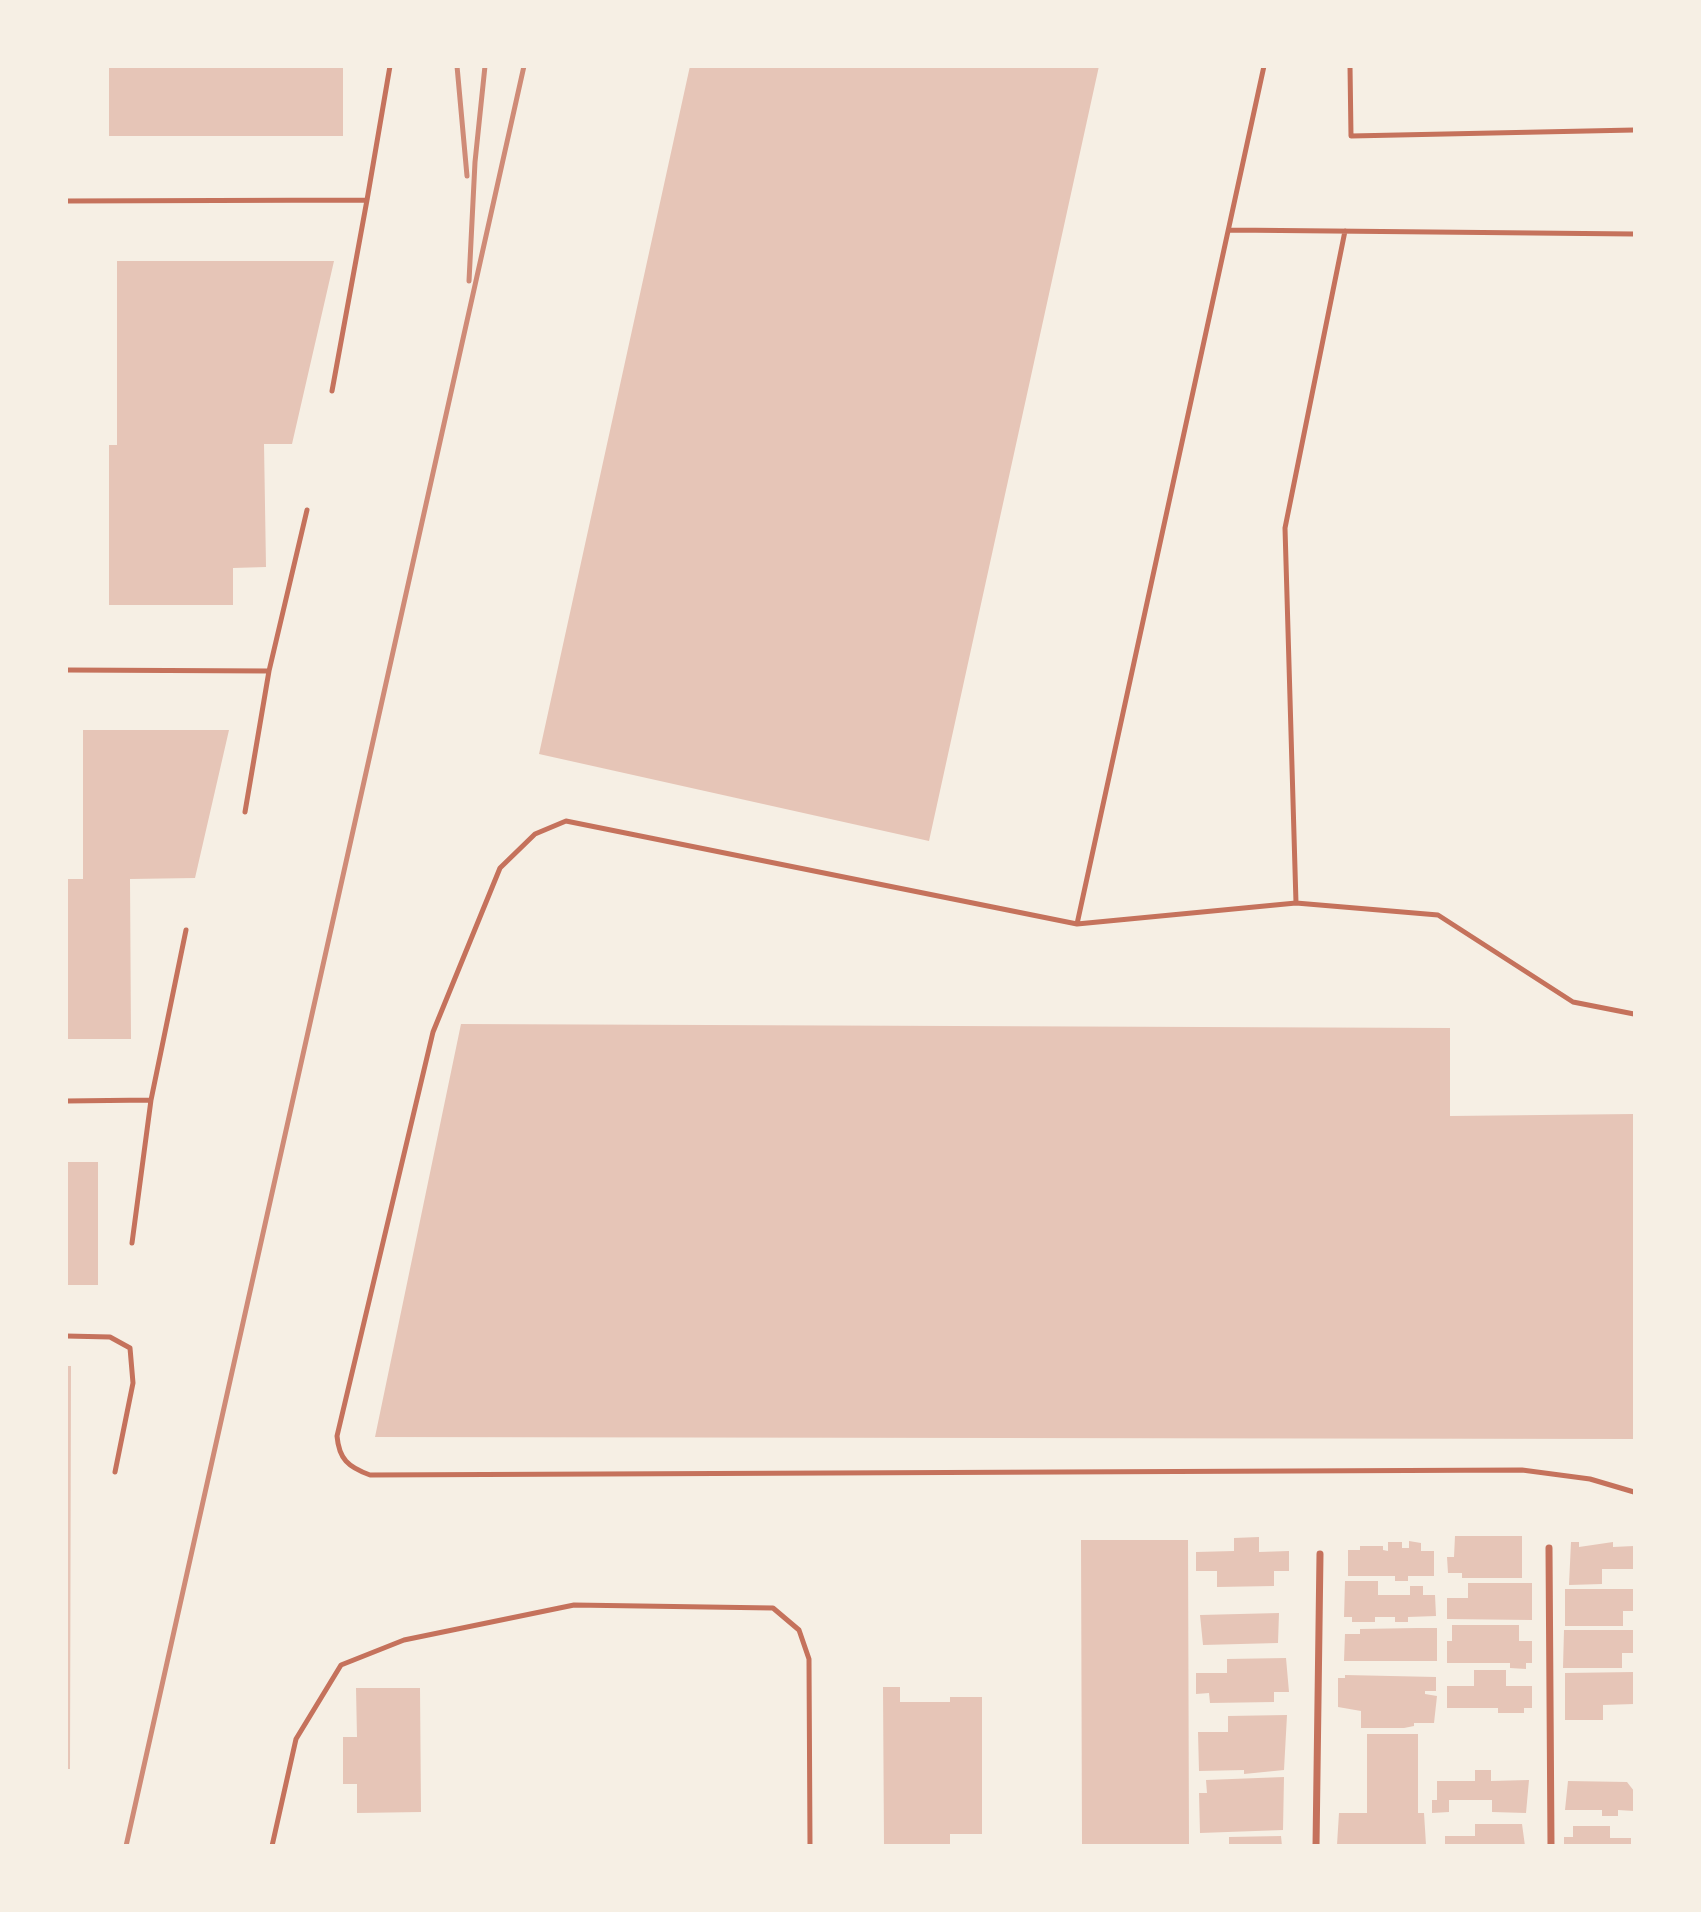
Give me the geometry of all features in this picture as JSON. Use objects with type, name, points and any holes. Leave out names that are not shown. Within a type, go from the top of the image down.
[{"type":"street","points":[[1549,1548],[1551,1846]]},
{"type":"street","points":[[1316,1846],[1320,1554]]},
{"type":"lane","points":[[331,391],[390,66]]},
{"type":"lane","points":[[1077,924],[1264,66]]},
{"type":"lane","points":[[1350,66],[1351,136],[1634,130]]},
{"type":"lane","points":[[66,201],[367,200]]},
{"type":"lane","points":[[1230,230],[1634,234]]},
{"type":"lane","points":[[1296,903],[1285,527],[1345,231]]},
{"type":"lane","points":[[245,812],[269,671],[307,510]]},
{"type":"lane","points":[[66,670],[269,671]]},
{"type":"lane","points":[[1634,1014],[1573,1002],[1438,915],[1296,903],[1077,924],[566,821],[535,834],[500,869],[433,1032],[337,1436],[339,1453],[350,1467],[370,1475],[1522,1470],[1590,1479],[1634,1492]]},
{"type":"lane","points":[[132,1243],[150,1100],[186,930]]},
{"type":"lane","points":[[66,1101],[150,1100]]},
{"type":"lane","points":[[66,1336],[110,1337],[130,1348],[133,1383],[115,1472]]},
{"type":"lane","points":[[272,1846],[296,1739],[341,1665],[404,1640],[574,1605],[773,1608],[799,1630],[809,1659],[810,1846]]},
{"type":"building","points":[[109,66],[343,66],[343,136],[109,136]]},
{"type":"building","points":[[690,66],[1099,66],[929,841],[539,754]]},
{"type":"building","points":[[117,261],[334,261],[292,444],[264,444],[266,567],[233,568],[233,605],[109,605],[109,445],[117,445]]},
{"type":"building","points":[[83,730],[229,730],[195,878],[130,879],[131,1039],[66,1039],[66,879],[83,879]]},
{"type":"building","points":[[461,1024],[1450,1028],[1450,1116],[1634,1114],[1634,1439],[375,1437]]},
{"type":"building","points":[[66,1162],[98,1162],[98,1285],[66,1285]]},
{"type":"building","points":[[66,1366],[71,1366],[70,1769],[66,1769]]},
{"type":"building","points":[[1455,1536],[1522,1536],[1522,1578],[1462,1578],[1462,1573],[1448,1573],[1447,1557],[1454,1557]]},
{"type":"building","points":[[1259,1537],[1259,1552],[1289,1551],[1289,1571],[1274,1571],[1274,1586],[1217,1587],[1217,1571],[1196,1571],[1196,1552],[1234,1551],[1234,1538]]},
{"type":"building","points":[[1081,1540],[1188,1540],[1189,1846],[1082,1846]]},
{"type":"building","points":[[1409,1541],[1421,1543],[1421,1551],[1434,1551],[1434,1576],[1408,1576],[1408,1581],[1395,1581],[1395,1576],[1348,1576],[1348,1550],[1360,1550],[1360,1546],[1383,1546],[1383,1550],[1388,1551],[1388,1542],[1402,1542],[1402,1548],[1409,1548]]},
{"type":"building","points":[[1571,1542],[1579,1542],[1579,1547],[1613,1542],[1613,1547],[1634,1546],[1634,1569],[1602,1569],[1602,1584],[1569,1585]]},
{"type":"building","points":[[1345,1581],[1378,1581],[1378,1595],[1410,1595],[1410,1586],[1423,1586],[1423,1595],[1435,1595],[1436,1616],[1408,1617],[1408,1622],[1395,1622],[1395,1617],[1375,1617],[1375,1622],[1352,1622],[1352,1617],[1344,1617]]},
{"type":"building","points":[[1468,1583],[1532,1583],[1532,1620],[1447,1619],[1447,1598],[1468,1598]]},
{"type":"building","points":[[1565,1589],[1634,1589],[1634,1611],[1623,1611],[1623,1626],[1565,1626]]},
{"type":"building","points":[[1279,1613],[1278,1643],[1203,1645],[1200,1615]]},
{"type":"building","points":[[1452,1625],[1519,1625],[1519,1641],[1532,1641],[1532,1663],[1526,1663],[1526,1669],[1510,1668],[1510,1663],[1447,1663],[1447,1641],[1452,1641]]},
{"type":"building","points":[[1437,1628],[1437,1661],[1344,1661],[1345,1634],[1360,1634],[1360,1629]]},
{"type":"building","points":[[1564,1630],[1634,1630],[1634,1653],[1622,1653],[1622,1668],[1563,1668]]},
{"type":"building","points":[[1286,1658],[1289,1692],[1274,1692],[1274,1702],[1210,1703],[1209,1693],[1196,1694],[1196,1673],[1227,1673],[1227,1659]]},
{"type":"building","points":[[1474,1670],[1506,1670],[1506,1686],[1532,1686],[1532,1708],[1524,1708],[1524,1713],[1498,1713],[1498,1708],[1447,1708],[1447,1686],[1474,1686]]},
{"type":"building","points":[[1634,1672],[1634,1704],[1603,1705],[1603,1720],[1565,1720],[1565,1673]]},
{"type":"building","points":[[1345,1675],[1436,1677],[1436,1691],[1425,1691],[1425,1694],[1437,1696],[1434,1723],[1414,1723],[1414,1726],[1404,1728],[1361,1728],[1361,1711],[1338,1707],[1338,1678],[1345,1678]]},
{"type":"building","points":[[883,1687],[900,1687],[900,1702],[950,1702],[950,1697],[982,1697],[982,1834],[950,1834],[950,1846],[884,1846]]},
{"type":"building","points":[[356,1688],[420,1688],[421,1812],[357,1813],[357,1784],[343,1784],[343,1737],[357,1737]]},
{"type":"building","points":[[1287,1715],[1284,1770],[1244,1774],[1244,1770],[1199,1771],[1198,1732],[1228,1732],[1228,1716]]},
{"type":"building","points":[[1367,1734],[1418,1734],[1418,1813],[1424,1813],[1426,1845],[1337,1845],[1339,1813],[1367,1813]]},
{"type":"building","points":[[1475,1770],[1491,1770],[1491,1781],[1529,1780],[1526,1813],[1492,1812],[1492,1800],[1449,1800],[1449,1812],[1432,1813],[1432,1800],[1437,1800],[1437,1781],[1475,1781]]},
{"type":"building","points":[[1284,1777],[1283,1830],[1200,1833],[1199,1793],[1207,1793],[1206,1780]]},
{"type":"building","points":[[1568,1781],[1627,1782],[1634,1791],[1634,1811],[1618,1810],[1618,1816],[1602,1816],[1602,1810],[1565,1810]]},
{"type":"building","points":[[1475,1824],[1522,1824],[1525,1846],[1445,1846],[1445,1836],[1475,1836]]},
{"type":"building","points":[[1573,1826],[1610,1826],[1610,1838],[1631,1838],[1631,1846],[1564,1846],[1564,1837],[1573,1837]]},
{"type":"building","points":[[1281,1836],[1282,1846],[1229,1846],[1229,1837]]},
{"type":"railway","points":[[457,66],[467,176]]},
{"type":"railway","points":[[469,281],[475,162],[485,66]]},
{"type":"railway","points":[[126,1846],[524,66]]}]
